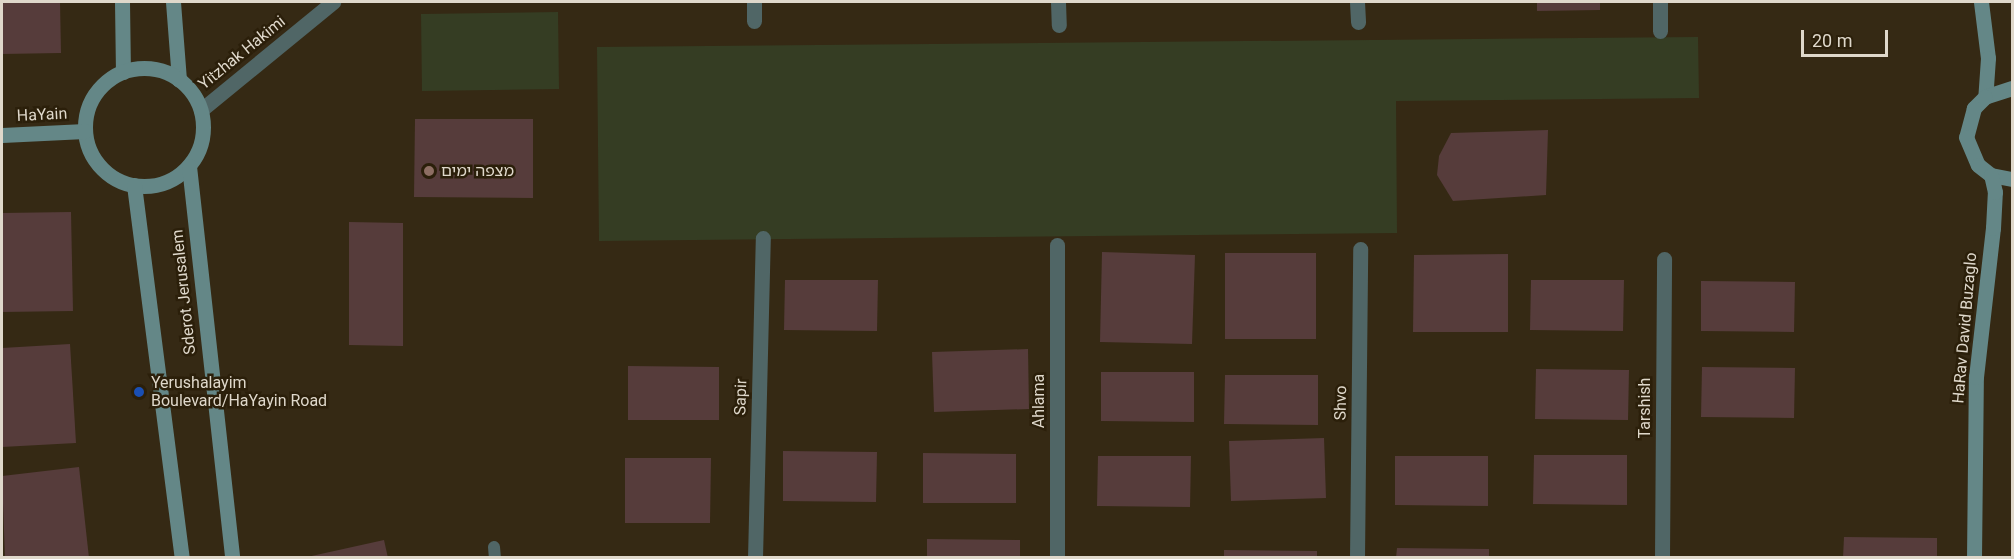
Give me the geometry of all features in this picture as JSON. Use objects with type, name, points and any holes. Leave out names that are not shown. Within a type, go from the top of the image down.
[{"type":"main road","points":[[122,2],[123,72]]},
{"type":"main road","points":[[173,2],[179,80]]},
{"type":"main road","points":[[1981,2],[1988,58],[1985,97],[1971,115],[1966,138],[1978,165],[1991,175],[2013,179]]},
{"type":"main road","points":[[158,70],[179,80],[201,110],[202,140],[189,166],[164,183],[134,185],[105,172],[88,147],[85,131],[90,102],[110,79],[123,72],[158,70]]},
{"type":"main road","points":[[1985,97],[2013,88]]},
{"type":"main road","name":"HaYain","points":[[2,135],[85,131]]},
{"type":"main road","name":"Sderot Jerusalem","points":[[189,166],[232,558]]},
{"type":"main road","name":"HaRav David Buzaglo","points":[[1974,558],[1976,377],[1993,228],[1995,192],[1991,175]]},
{"type":"main road","points":[[134,185],[182,558]]},
{"type":"street","name":"Yitzhak Hakimi","points":[[201,110],[333,2]]},
{"type":"street","points":[[754,2],[754,21]]},
{"type":"street","points":[[1058,2],[1059,25]]},
{"type":"street","points":[[1357,2],[1358,22]]},
{"type":"street","points":[[1660,2],[1660,31]]},
{"type":"street","name":"Sapir","points":[[755,558],[764,238]]},
{"type":"street","name":"Ahlama","points":[[1057,245],[1057,558]]},
{"type":"street","name":"Shvo","points":[[1357,558],[1360,249]]},
{"type":"street","name":"Tarshish","points":[[1662,558],[1665,259]]},
{"type":"green space","points":[[558,12],[559,89],[422,91],[421,14]]},
{"type":"green space","points":[[1698,37],[1699,98],[1396,101],[1397,233],[599,241],[597,47]]},
{"type":"building","points":[[2,2],[60,2],[61,53],[2,54]]},
{"type":"building","points":[[1537,2],[1600,2],[1600,10],[1537,11]]},
{"type":"building","points":[[415,119],[533,119],[533,198],[414,197]]},
{"type":"building","points":[[1548,130],[1546,195],[1453,201],[1437,175],[1439,156],[1451,133]]},
{"type":"building","points":[[71,212],[73,311],[2,312],[2,213]]},
{"type":"building","points":[[349,222],[403,223],[403,346],[349,345]]},
{"type":"building","points":[[1102,252],[1195,255],[1192,344],[1100,342]]},
{"type":"building","points":[[1225,253],[1316,253],[1316,339],[1225,339]]},
{"type":"building","points":[[1508,254],[1508,332],[1413,332],[1414,255]]},
{"type":"building","points":[[785,280],[878,280],[877,331],[784,330]]},
{"type":"building","points":[[1531,280],[1624,280],[1623,331],[1530,330]]},
{"type":"building","points":[[1701,281],[1795,282],[1794,332],[1701,331]]},
{"type":"building","points":[[70,344],[76,443],[2,447],[2,348]]},
{"type":"building","points":[[1028,349],[1029,409],[934,412],[932,352]]},
{"type":"building","points":[[628,366],[719,367],[719,420],[628,420]]},
{"type":"building","points":[[1702,367],[1795,368],[1794,418],[1701,417]]},
{"type":"building","points":[[1536,369],[1629,370],[1628,420],[1535,419]]},
{"type":"building","points":[[1101,372],[1194,372],[1194,422],[1101,421]]},
{"type":"building","points":[[1225,375],[1318,375],[1318,425],[1224,424]]},
{"type":"building","points":[[1324,438],[1326,498],[1231,501],[1229,441]]},
{"type":"building","points":[[783,451],[877,452],[876,502],[783,501]]},
{"type":"building","points":[[923,453],[1016,454],[1016,503],[923,503]]},
{"type":"building","points":[[1534,455],[1627,455],[1627,505],[1533,504]]},
{"type":"building","points":[[1098,456],[1191,456],[1190,507],[1097,506]]},
{"type":"building","points":[[1395,456],[1488,456],[1488,506],[1395,505]]},
{"type":"building","points":[[625,458],[711,458],[710,523],[625,523]]},
{"type":"building","points":[[79,467],[89,558],[5,558],[2,476]]},
{"type":"building","points":[[1844,537],[1937,538],[1937,558],[1843,558]]},
{"type":"building","points":[[927,539],[1020,540],[1020,558],[927,558]]},
{"type":"building","points":[[384,540],[388,558],[307,558],[307,557]]},
{"type":"building","points":[[1397,548],[1489,549],[1489,558],[1396,558]]},
{"type":"building","points":[[1224,550],[1317,551],[1317,558],[1224,558]]},
{"type":"place","name":"מצפה ימים","points":[[429,171]]},
{"type":"place","name":"Yerushalayim Boulevard/HaYayin Road","points":[[139,392]]}]
